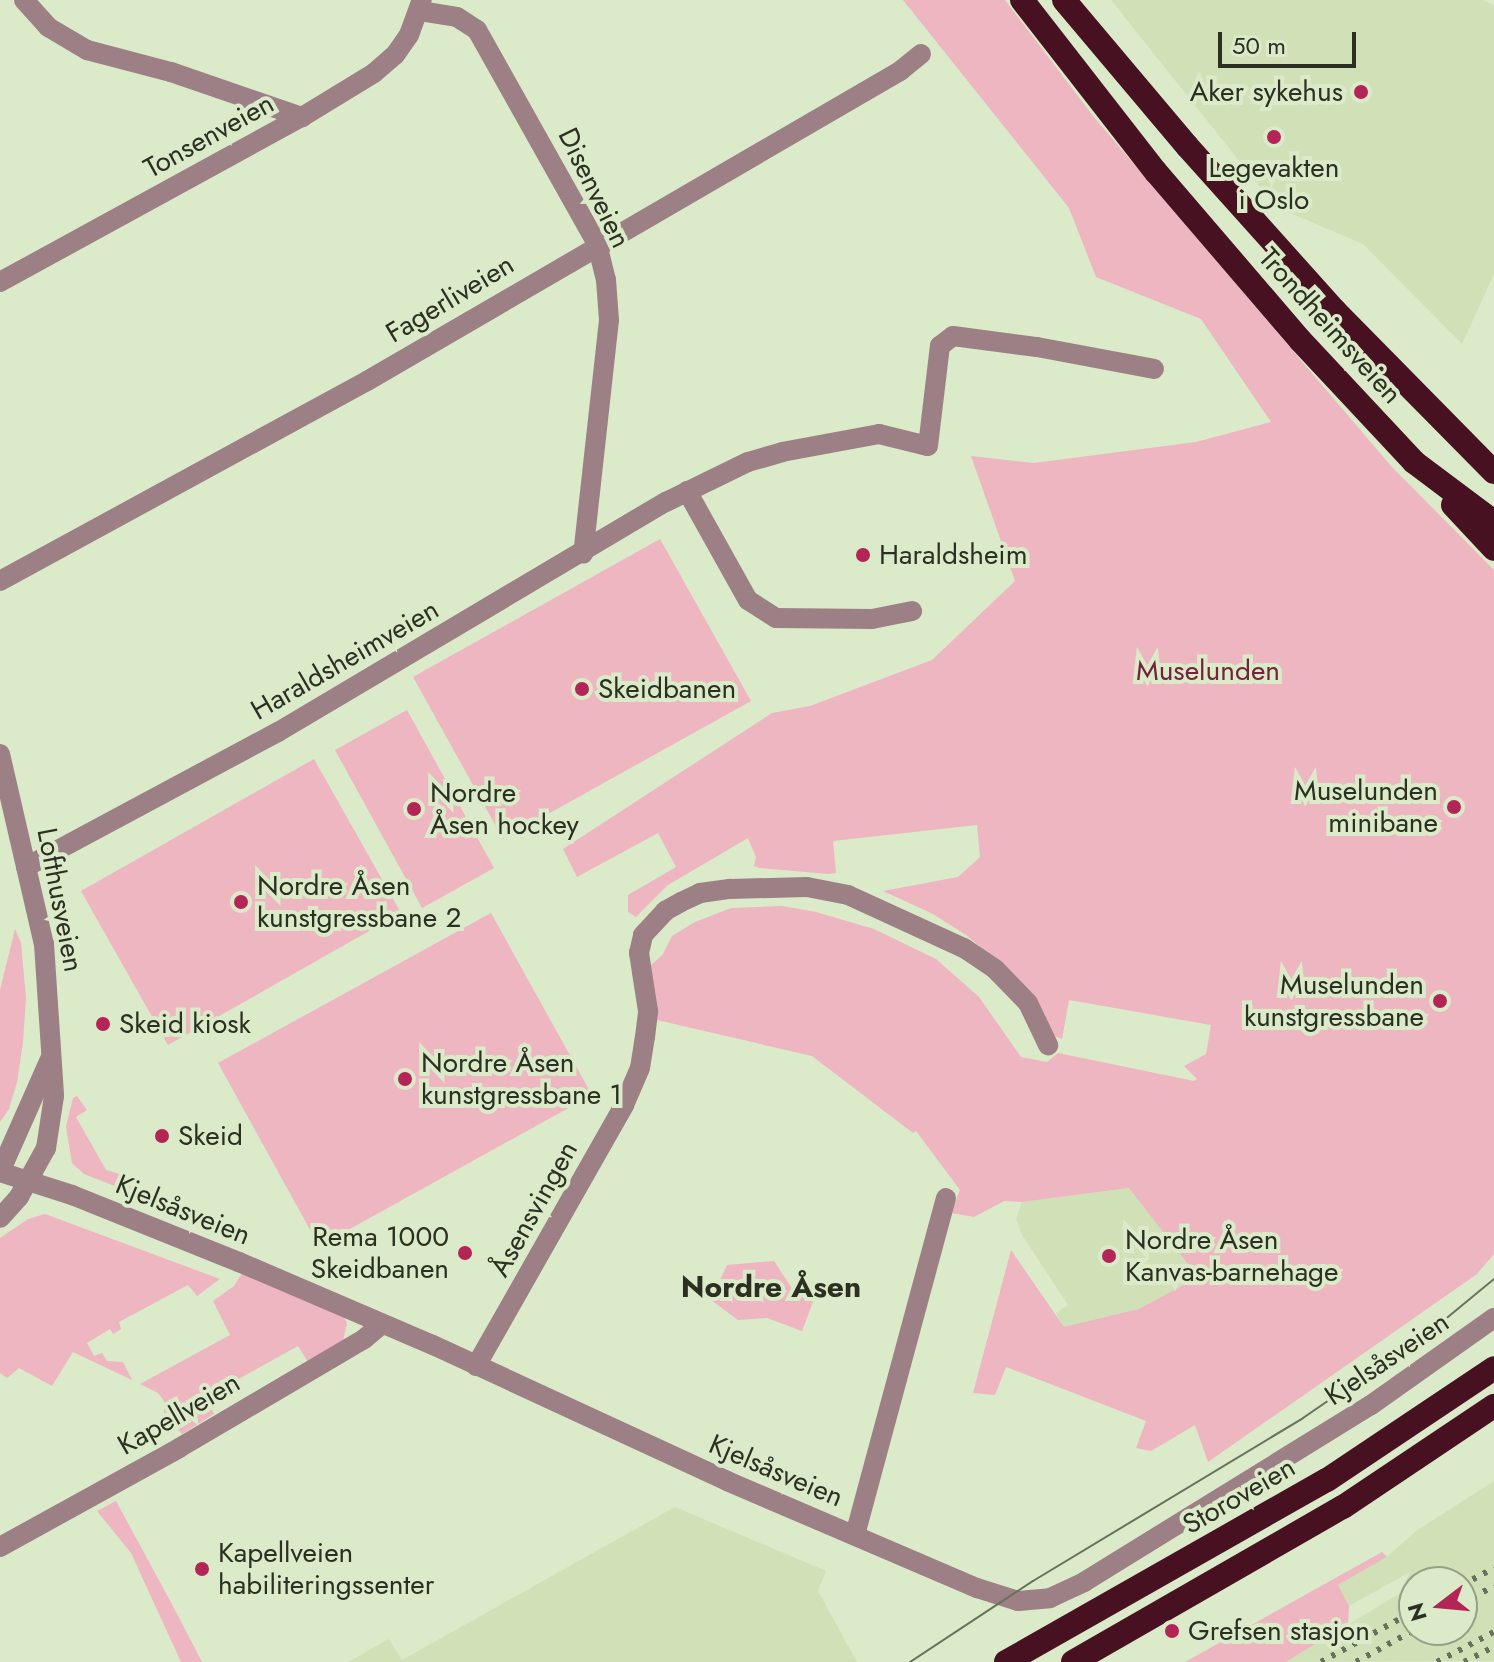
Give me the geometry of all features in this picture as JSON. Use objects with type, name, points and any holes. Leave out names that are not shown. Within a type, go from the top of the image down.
[{"type":"highway","name":"Trondheimsveien","points":[[1022,0],[1203,229],[1414,462],[1494,522]]},
{"type":"highway","name":"Trondheimsveien","points":[[1064,0],[1196,156],[1325,300],[1491,469]]},
{"type":"highway","points":[[1414,462],[1494,549]]},
{"type":"highway","name":"Storoveien","points":[[1006,1662],[1327,1480],[1494,1368]]},
{"type":"highway","points":[[1073,1662],[1343,1507],[1494,1406]]},
{"type":"street","points":[[24,0],[48,27],[87,50],[171,72],[302,117]]},
{"type":"street","name":"Tonsenveien","points":[[0,282],[302,117],[374,73],[395,55],[421,6]]},
{"type":"street","name":"Disenveien","points":[[421,6],[457,17],[477,30],[597,244],[606,280],[609,320],[583,554]]},
{"type":"street","name":"Fagerliveien","points":[[0,581],[367,381],[597,244],[900,71],[921,54]]},
{"type":"street","name":"Haraldsheimveien","points":[[26,867],[278,732],[687,491],[748,462],[782,452],[879,434],[928,446],[940,346],[953,336],[1037,347],[1154,369]]},
{"type":"street","points":[[687,491],[748,600],[776,618],[872,619],[912,611]]},
{"type":"street","name":"Lofthusveien","points":[[0,754],[45,954],[52,1024],[50,1059],[54,1096],[46,1148],[28,1181],[0,1218]]},
{"type":"street","name":"Åsensvingen","points":[[476,1366],[528,1279],[630,1093],[640,1068],[648,1011],[639,953],[643,935],[673,907],[700,893],[730,889],[807,887],[848,895],[964,948],[995,969],[1028,1003],[1048,1045]]},
{"type":"street","name":"Lofthusveien","points":[[0,1172],[50,1059]]},
{"type":"street","name":"Kjelsåsveien","points":[[0,1172],[105,1208],[382,1324],[637,1441],[993,1594],[1028,1602],[1050,1598],[1084,1582],[1247,1484],[1371,1405],[1494,1318]]},
{"type":"street","points":[[855,1535],[946,1198]]},
{"type":"street","name":"Kapellveien","points":[[0,1547],[179,1448],[364,1339],[382,1324]]},
{"type":"shaded area","name":"Aker sykehus","points":[[1111,0],[1482,0],[1494,5],[1494,274],[1462,344],[1363,244],[1276,207]]},
{"type":"shaded area","name":"Nordre Åsen Kanvas-barnehage","points":[[1129,1188],[1199,1277],[1139,1309],[1064,1328],[1056,1313],[1068,1305],[1022,1235],[1016,1219],[1022,1202]]},
{"type":"shaded area","points":[[1494,1481],[1494,1661],[1286,1662],[1398,1595],[1398,1646],[1478,1646],[1478,1566],[1398,1566],[1398,1579],[1349,1606],[1338,1585],[1387,1557],[1416,1531]]},
{"type":"shaded area","points":[[675,1507],[826,1571],[818,1591],[857,1662],[348,1662],[389,1639],[402,1660]]},
{"type":"green space","name":"Muselunden","points":[[903,0],[1005,0],[1093,116],[1391,466],[1494,570],[1494,1254],[1477,1274],[1208,1462],[1195,1425],[1151,1451],[1136,1448],[1146,1421],[1006,1367],[995,1395],[973,1393],[1011,1250],[1064,1327],[1139,1309],[1198,1277],[1129,1188],[1022,1202],[1004,1201],[974,1217],[951,1213],[960,1190],[916,1131],[913,1133],[812,1056],[657,1020],[647,969],[663,954],[672,936],[695,922],[731,908],[782,906],[816,912],[874,929],[936,959],[979,997],[1021,1057],[1047,1062],[1058,1053],[1194,1081],[1197,1079],[1184,1066],[1206,1054],[1211,1025],[1069,1000],[1062,1039],[1052,1035],[1015,976],[966,935],[933,914],[883,891],[958,877],[980,857],[977,825],[833,841],[836,873],[828,874],[754,866],[756,857],[748,838],[668,885],[636,917],[628,912],[628,895],[676,867],[658,833],[577,877],[563,849],[772,713],[810,706],[932,660],[1015,581],[971,456],[1034,463],[1196,442],[1271,422],[1201,319],[1096,277],[1069,208]]},
{"type":"green space","name":"Skeidbanen","points":[[660,539],[751,701],[503,839],[413,677]]},
{"type":"green space","name":"Nordre Åsen hockey","points":[[407,710],[494,868],[422,908],[335,750]]},
{"type":"green space","name":"Nordre Åsen kunstgressbane 2","points":[[314,759],[401,913],[168,1045],[81,891]]},
{"type":"green space","name":"Nordre Åsen kunstgressbane 1","points":[[491,913],[592,1095],[319,1246],[218,1063]]},
{"type":"green space","points":[[15,929],[21,943],[26,998],[23,1042],[17,1082],[9,1109],[0,1122],[0,990]]},
{"type":"green space","points":[[77,1096],[87,1110],[76,1117],[106,1170],[126,1176],[135,1194],[84,1174],[72,1163],[66,1127],[73,1098]]},
{"type":"green space","points":[[45,1214],[220,1279],[197,1296],[188,1285],[119,1322],[121,1329],[113,1334],[110,1329],[87,1343],[94,1356],[102,1353],[107,1361],[123,1362],[132,1380],[73,1352],[52,1386],[19,1368],[7,1378],[0,1373],[0,1238],[28,1219]]},
{"type":"green space","points":[[774,1261],[795,1293],[813,1302],[802,1331],[767,1318],[738,1320],[711,1300],[727,1265]]},
{"type":"green space","points":[[244,1270],[343,1316],[347,1323],[343,1341],[308,1362],[298,1346],[206,1397],[214,1414],[182,1434],[164,1414],[164,1401],[158,1393],[140,1384],[230,1335],[213,1301],[234,1286]]},
{"type":"green space","points":[[116,1501],[202,1662],[181,1662],[131,1553],[97,1511]]},
{"type":"green space","points":[[1382,1552],[1387,1557],[1338,1585],[1349,1606],[1348,1624],[1286,1662],[1185,1662]]},
{"type":"tram line","points":[[910,1662],[1033,1581],[1303,1418],[1437,1326],[1494,1279]]},
{"type":"railway","points":[[1478,1576],[1494,1568]]},
{"type":"railway","points":[[1478,1594],[1494,1586]]},
{"type":"railway","points":[[1321,1662],[1398,1620]]},
{"type":"railway","points":[[1437,1662],[1494,1632]]},
{"type":"railway","points":[[1356,1662],[1398,1639]]},
{"type":"railway","points":[[1464,1662],[1494,1647]]},
{"type":"place","name":"Aker sykehus","points":[[1361,92]]},
{"type":"place","name":"Legevakten i Oslo","points":[[1274,137]]},
{"type":"place","name":"Haraldsheim","points":[[863,555]]},
{"type":"place","name":"Skeidbanen","points":[[582,689]]},
{"type":"place","name":"Muselunden minibane","points":[[1454,807]]},
{"type":"place","name":"Nordre Åsen hockey","points":[[414,809]]},
{"type":"place","name":"Nordre Åsen kunstgressbane 2","points":[[241,902]]},
{"type":"place","name":"Muselunden kunstgressbane","points":[[1440,1001]]},
{"type":"place","name":"Skeid kiosk","points":[[103,1024]]},
{"type":"place","name":"Nordre Åsen kunstgressbane 1","points":[[405,1079]]},
{"type":"place","name":"Skeid","points":[[162,1136]]},
{"type":"place","name":"Rema 1000 Skeidbanen","points":[[465,1253]]},
{"type":"place","name":"Nordre Åsen Kanvas-barnehage","points":[[1109,1256]]},
{"type":"place","name":"Kapellveien habiliteringssenter","points":[[202,1569]]},
{"type":"place","name":"Grefsen stasjon","points":[[1172,1631]]},
{"type":"district","name":"Nordre Åsen","points":[[771,1287]]}]
